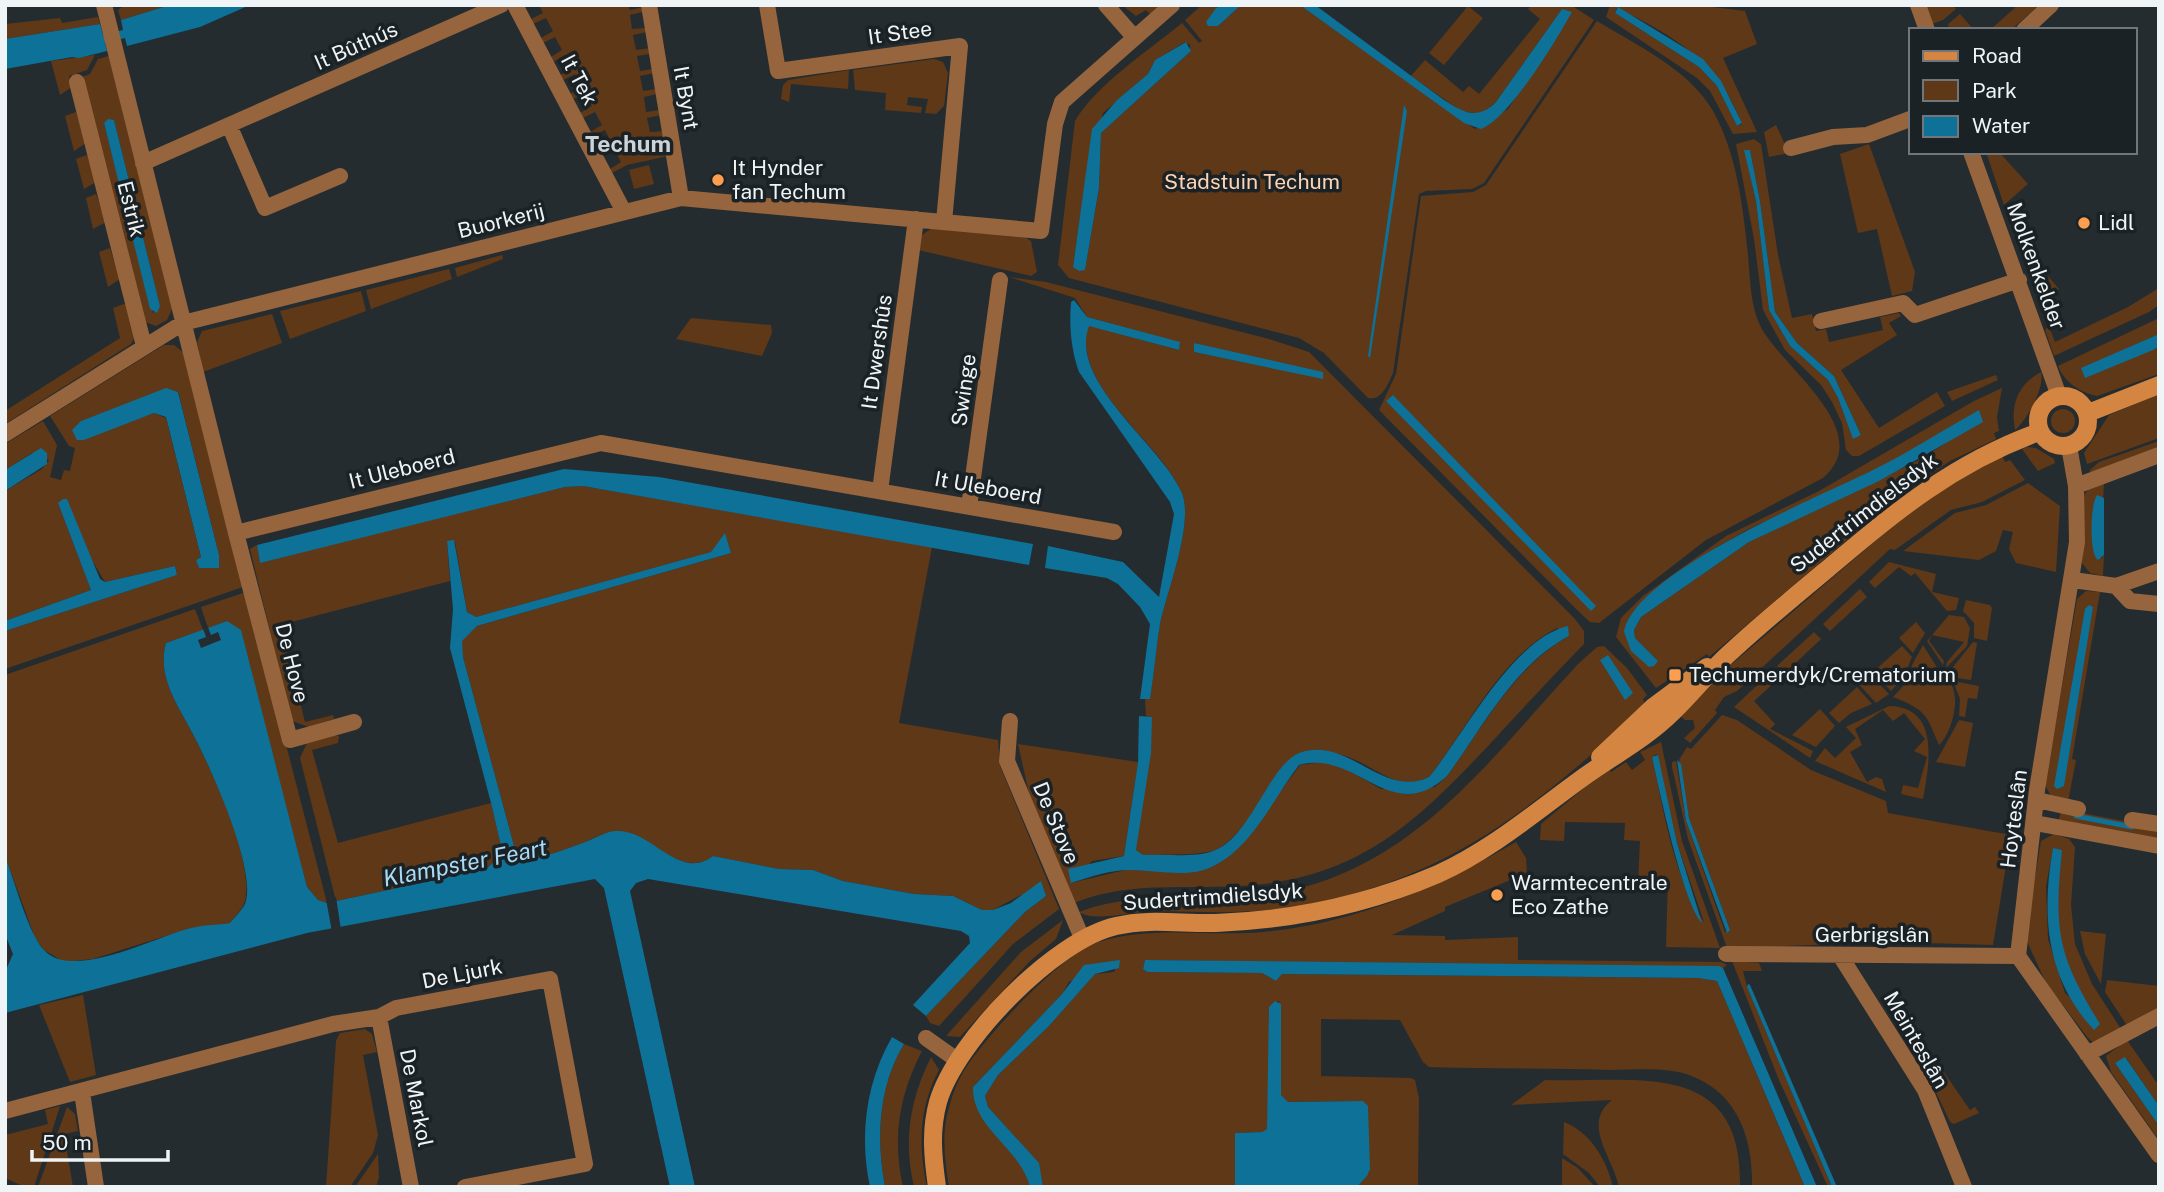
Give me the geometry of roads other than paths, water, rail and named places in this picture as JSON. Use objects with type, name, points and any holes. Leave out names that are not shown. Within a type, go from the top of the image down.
[{"type":"street","points":[[104,5],[236,533]]},
{"type":"street","name":"It Bûthús","points":[[143,163],[501,5]]},
{"type":"street","name":"It Tek","points":[[515,5],[624,212]]},
{"type":"street","name":"It Bynt","points":[[649,5],[681,198]]},
{"type":"street","name":"It Stee","points":[[767,5],[778,71],[960,46],[944,222]]},
{"type":"street","points":[[1106,5],[1134,37],[1172,5]]},
{"type":"street","points":[[1918,5],[1926,28]]},
{"type":"street","points":[[2026,28],[2052,5]]},
{"type":"street","name":"Buorkerij","points":[[5,433],[183,323],[681,198],[1041,231],[1059,108],[1068,95],[1134,37]]},
{"type":"street","name":"Estrik","points":[[77,82],[144,346]]},
{"type":"street","points":[[1791,148],[1832,137],[1867,135],[1909,120]]},
{"type":"street","points":[[229,125],[265,208],[340,176]]},
{"type":"street","name":"Molkenkelder","points":[[1972,154],[2059,396]]},
{"type":"street","name":"It Dwershûs","points":[[880,491],[916,219]]},
{"type":"street","name":"Swinge","points":[[970,507],[1000,280]]},
{"type":"street","points":[[1821,321],[1903,303],[1915,315],[2019,280]]},
{"type":"street","points":[[2088,413],[2159,385]]},
{"type":"street","points":[[2059,396],[2076,399],[2088,413],[2085,434],[2069,446],[2052,444],[2039,432],[2037,420],[2040,409],[2048,400],[2059,396]]},
{"type":"street","name":"Sudertrimdielsdyk","points":[[937,1187],[933,1129],[943,1086],[957,1060],[1035,973],[1059,951],[1082,938],[1135,922],[1256,921],[1307,915],[1374,898],[1438,873],[1490,846],[1519,828],[1580,779],[1671,715],[1730,652],[1915,496],[1969,461],[2039,432]]},
{"type":"street","name":"It Uleboerd","points":[[236,533],[591,443],[613,444],[1114,532]]},
{"type":"street","name":"Hoyteslân","points":[[2018,956],[2018,935],[2037,800],[2077,542],[2076,486],[2069,446]]},
{"type":"street","points":[[2076,486],[2159,454]]},
{"type":"street","name":"De Hove","points":[[236,533],[290,740],[354,722]]},
{"type":"street","points":[[2073,580],[2116,586],[2159,571]]},
{"type":"street","points":[[2116,586],[2130,601],[2159,604]]},
{"type":"street","name":"De Stove","points":[[1010,721],[1007,761],[1082,938]]},
{"type":"street","points":[[2037,800],[2078,809]]},
{"type":"street","points":[[2132,820],[2159,824]]},
{"type":"street","points":[[2035,823],[2159,846]]},
{"type":"street","name":"Gerbrigslân","points":[[1726,954],[1841,957],[2018,956]]},
{"type":"street","points":[[2018,956],[2159,1155]]},
{"type":"street","name":"Meinteslân","points":[[1841,957],[1925,1090],[1964,1187]]},
{"type":"street","name":"De Ljurk","points":[[5,1111],[333,1024],[379,1017],[396,1008],[550,979],[585,1164],[465,1187]]},
{"type":"street","points":[[2087,1054],[2159,1016]]},
{"type":"street","name":"De Markol","points":[[379,1017],[411,1187]]},
{"type":"street","points":[[926,1038],[957,1060]]},
{"type":"street","points":[[82,1092],[96,1187]]},
{"type":"water","points":[[170,5],[250,5],[200,27],[127,46],[125,38],[105,43],[107,51],[5,69],[5,39],[100,24],[103,35],[123,30],[121,20]]},
{"type":"water","points":[[1222,5],[1241,5],[1218,26],[1208,26],[1206,22],[1216,8]]},
{"type":"water","points":[[1300,5],[1315,5],[1444,100],[1470,113],[1483,111],[1496,102],[1562,9],[1572,12],[1518,95],[1492,122],[1481,129],[1464,123]]},
{"type":"water","points":[[1618,7],[1703,59],[1721,81],[1742,123],[1737,126],[1717,86],[1699,67],[1615,13]]},
{"type":"water","points":[[1186,42],[1191,51],[1101,133],[1099,188],[1085,270],[1079,271],[1073,267],[1092,129],[1117,100],[1148,74],[1155,60]]},
{"type":"water","points":[[1404,105],[1407,111],[1370,358],[1368,356]]},
{"type":"water","points":[[108,119],[114,120],[160,306],[157,313],[150,309],[104,123]]},
{"type":"water","points":[[1744,150],[1750,150],[1760,201],[1775,312],[1797,343],[1834,376],[1861,435],[1853,439],[1838,398],[1828,380],[1790,346],[1769,310],[1756,201]]},
{"type":"water","points":[[1074,300],[1087,317],[1180,342],[1179,350],[1089,326],[1086,347],[1092,369],[1104,391],[1171,474],[1182,493],[1185,506],[1185,522],[1178,558],[1160,624],[1150,699],[1140,699],[1150,624],[1140,607],[1118,584],[1107,578],[1045,568],[1048,546],[1123,562],[1159,597],[1174,514],[1170,502],[1079,372],[1071,329],[1071,302]]},
{"type":"water","points":[[2159,334],[2159,346],[2153,350],[2085,378],[2081,368]]},
{"type":"water","points":[[1194,343],[1323,372],[1323,379],[1194,352]]},
{"type":"water","points":[[166,388],[178,392],[219,555],[219,568],[199,568],[196,560],[201,557],[166,417],[154,413],[84,440],[77,440],[72,430],[81,421]]},
{"type":"water","points":[[1393,395],[1596,606],[1591,611],[1386,401]]},
{"type":"water","points":[[1979,410],[1983,422],[1879,481],[1749,542],[1641,617],[1634,630],[1635,638],[1658,661],[1654,666],[1649,667],[1631,651],[1624,632],[1635,609],[1659,586],[1693,562],[1772,518],[1885,464]]},
{"type":"water","points":[[41,448],[47,453],[47,464],[5,491],[5,470]]},
{"type":"water","points":[[564,469],[659,477],[1033,544],[1029,565],[583,486],[565,487],[260,563],[257,545]]},
{"type":"water","points":[[2097,495],[2104,498],[2104,555],[2098,560],[2093,549],[2092,529]]},
{"type":"water","points":[[67,499],[100,579],[105,582],[175,566],[177,575],[5,631],[5,621],[91,590],[58,503]]},
{"type":"water","points":[[725,533],[731,553],[477,626],[462,641],[463,657],[517,857],[523,861],[539,857],[616,831],[642,838],[677,859],[689,863],[701,862],[713,856],[779,869],[813,870],[843,881],[914,894],[953,896],[982,910],[993,910],[1011,903],[1041,881],[1046,896],[1025,912],[926,1016],[913,1005],[970,943],[969,936],[961,931],[648,879],[636,883],[630,891],[695,1187],[670,1187],[604,888],[595,879],[307,933],[5,1013],[5,972],[13,954],[5,934],[5,856],[32,931],[44,950],[57,958],[73,961],[92,959],[134,948],[187,929],[230,923],[244,906],[247,891],[240,848],[212,773],[167,681],[164,668],[166,643],[227,621],[241,630],[307,887],[318,900],[327,903],[486,869],[500,856],[501,846],[491,803],[450,648],[453,609],[447,541],[454,540],[467,612],[476,617],[711,552]]},
{"type":"water","points":[[2089,605],[2093,607],[2064,786],[2057,789],[2054,786],[2085,609]]},
{"type":"water","points":[[1568,626],[1569,636],[1531,664],[1515,681],[1447,776],[1427,790],[1408,794],[1391,791],[1339,767],[1320,763],[1299,765],[1257,827],[1232,854],[1217,864],[1192,872],[1115,871],[1071,883],[1068,869],[1124,856],[1138,762],[1139,716],[1152,717],[1151,753],[1136,850],[1143,855],[1205,853],[1227,843],[1239,831],[1280,770],[1290,759],[1302,752],[1319,750],[1335,753],[1396,780],[1412,782],[1429,777],[1509,668],[1547,634]]},
{"type":"water","points":[[1608,655],[1633,693],[1625,700],[1600,660]]},
{"type":"water","points":[[1658,755],[1677,843],[1702,923],[1687,893],[1672,844],[1652,757]]},
{"type":"water","points":[[1677,760],[1681,764],[1689,818],[1730,930],[1727,933],[1686,821]]},
{"type":"water","points":[[2053,848],[2062,850],[2059,922],[2062,941],[2075,979],[2100,1024],[2094,1030],[2066,989],[2051,945],[2048,898]]},
{"type":"water","points":[[1120,960],[1119,968],[1095,974],[1049,1026],[998,1075],[985,1096],[988,1107],[1039,1163],[1043,1187],[1030,1187],[1017,1160],[980,1115],[973,1087],[1062,994],[1084,965]]},
{"type":"water","points":[[1145,960],[1719,966],[1723,968],[1817,1187],[1805,1187],[1717,981],[1698,978],[1282,974],[1276,981],[1262,973],[1147,972],[1143,969]]},
{"type":"water","points":[[1748,984],[1750,985],[1837,1187],[1832,1187]]},
{"type":"water","points":[[1275,1001],[1281,1004],[1281,1095],[1288,1102],[1363,1101],[1368,1106],[1370,1169],[1357,1187],[1235,1187],[1235,1133],[1262,1132],[1267,1129],[1269,1007]]},
{"type":"water","points":[[892,1037],[904,1044],[889,1078],[881,1114],[885,1187],[870,1187],[865,1148],[867,1110],[876,1072]]},
{"type":"water","points":[[2125,1057],[2159,1106],[2159,1126],[2115,1063]]},
{"type":"waterway","points":[[2076,816],[2132,827]]},
{"type":"place","name":"It Hynder fan Techum","points":[[718,180]]},
{"type":"place","name":"Lidl","points":[[2084,223]]},
{"type":"place","name":"Techumerdyk/Crematorium","points":[[1675,675]]},
{"type":"place","name":"Warmtecentrale Eco Zathe","points":[[1497,895]]},
{"type":"district","name":"Techum","points":[[628,144]]},
{"type":"park label","name":"Stadstuin Techum","points":[[1252,182]]},
{"type":"water label","name":"Klampster Feart","points":[[465,863]]}]
